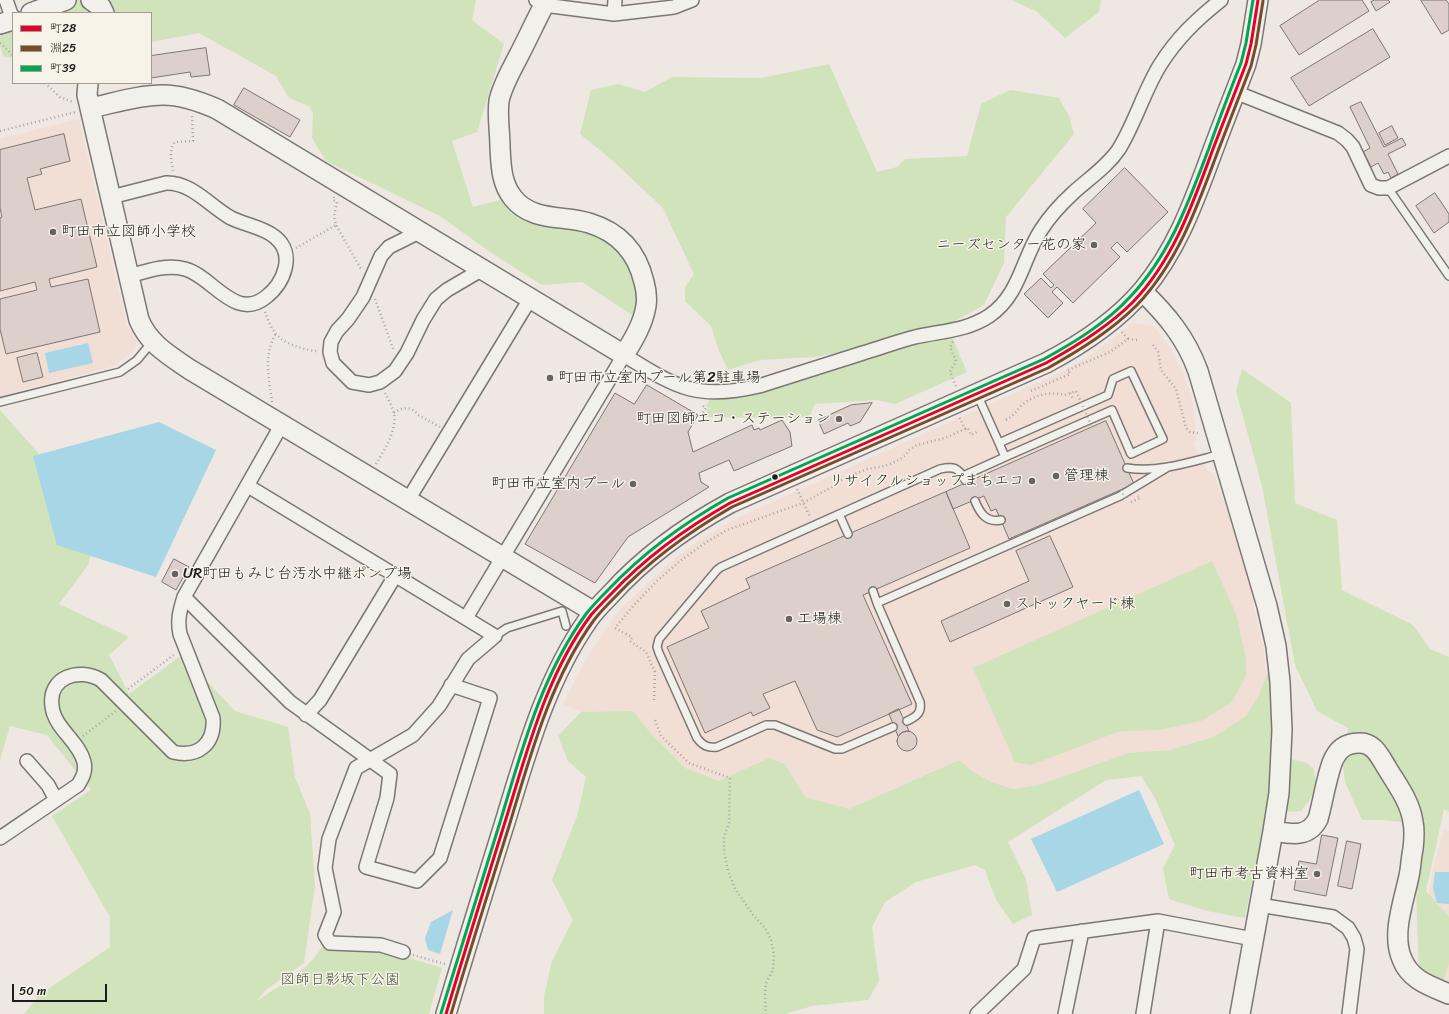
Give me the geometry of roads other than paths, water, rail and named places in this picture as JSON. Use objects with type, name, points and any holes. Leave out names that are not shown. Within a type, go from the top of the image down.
[{"type":"street","points":[[6,0],[12,17]]},
{"type":"street","points":[[34,12],[66,0]]},
{"type":"street","points":[[91,0],[101,7],[104,12]]},
{"type":"street","points":[[614,14],[615,0]]},
{"type":"street","points":[[466,618],[624,355],[641,325],[646,304],[646,287],[642,270],[633,254],[621,240],[605,229],[589,223],[541,216],[527,210],[514,199],[505,185],[501,167],[499,101],[507,78],[542,2],[614,14],[674,7],[692,0]]},
{"type":"street","points":[[90,108],[139,97],[163,95],[192,100],[217,109],[664,380],[678,386],[707,392],[721,393],[759,386],[915,337],[962,328],[980,321],[990,315],[1003,304],[1015,288],[1022,273],[1031,246],[1053,213],[1072,194],[1103,168],[1118,149],[1159,66],[1172,47],[1195,21],[1221,0]]},
{"type":"street","points":[[446,1014],[518,778],[544,705],[557,674],[572,645],[594,612],[638,566],[677,535],[706,516],[730,503],[1046,363],[1070,350],[1112,320],[1142,291],[1170,252],[1182,230],[1235,92],[1251,44],[1258,0]]},
{"type":"street","points":[[0,24],[12,20]]},
{"type":"street","points":[[88,84],[87,95],[139,320],[142,328],[152,341],[163,351],[190,369],[594,612]]},
{"type":"street","points":[[1235,92],[1338,133],[1353,147],[1371,185],[1379,188],[1388,188],[1449,156]]},
{"type":"street","points":[[111,197],[174,183],[190,189],[231,217],[266,232],[276,238],[282,245],[286,254],[287,262],[285,272],[277,286],[268,296],[252,304],[242,304],[233,301],[218,292],[196,272],[185,269],[171,267],[157,268],[129,276]]},
{"type":"street","points":[[419,232],[389,247],[381,256],[363,297],[348,319],[337,331],[331,342],[330,352],[333,363],[352,382],[369,385],[380,382],[395,371],[407,353],[423,320],[436,299],[447,290],[482,270]]},
{"type":"street","points":[[1142,291],[1175,327],[1190,350],[1198,370],[1258,576],[1276,646],[1280,682],[1282,730],[1279,793],[1240,1014]]},
{"type":"street","points":[[408,500],[530,298]]},
{"type":"street","points":[[0,838],[78,784],[83,777],[85,770],[81,754],[56,718],[52,708],[51,698],[55,688],[62,680],[72,675],[92,675],[101,680],[173,752],[191,754],[200,750],[206,744],[214,728],[213,718],[180,634],[178,619],[184,597],[248,486],[278,422]]},
{"type":"street","points":[[248,486],[495,636],[468,659],[439,706],[413,735],[356,768],[329,838],[325,868],[334,912],[325,935],[330,943],[381,945],[403,952]]},
{"type":"street","points":[[306,715],[320,700],[395,576]]},
{"type":"street","points":[[184,597],[290,702],[306,715],[390,774],[387,798],[366,867],[417,882],[440,858],[490,698],[451,685]]},
{"type":"street","points":[[1273,831],[1288,834],[1300,834],[1309,830],[1315,825],[1318,819],[1330,768],[1335,755],[1342,748],[1353,743],[1363,743],[1372,746],[1378,753],[1406,799],[1414,823],[1410,873],[1397,932],[1398,945],[1402,959],[1408,970],[1416,978],[1425,984],[1449,994]]},
{"type":"street","points":[[27,761],[48,785],[56,800]]},
{"type":"street","points":[[1259,905],[1333,917],[1348,928],[1354,938],[1357,949],[1348,1014]]},
{"type":"street","points":[[977,1014],[1024,969],[1034,938],[1158,921],[1253,939]]},
{"type":"street","points":[[1142,1014],[1158,921]]},
{"type":"street","points":[[1065,1014],[1082,932]]},
{"type":"lane","points":[[1388,188],[1449,276]]},
{"type":"lane","points":[[0,402],[120,372],[137,360],[152,341]]},
{"type":"lane","points":[[893,727],[842,749],[835,749],[775,725],[766,725],[717,747],[709,748],[702,744],[697,738],[657,647],[659,639],[716,570],[940,469],[949,467],[955,468],[964,478],[1005,457],[1112,410],[1131,454],[1163,439],[1131,370],[1113,379],[1108,395],[999,443]]},
{"type":"lane","points":[[977,394],[1005,457]]},
{"type":"lane","points":[[1127,468],[1140,470],[1168,468],[1222,454]]},
{"type":"lane","points":[[877,603],[1120,496],[1168,468]]},
{"type":"lane","points":[[975,501],[982,515],[995,521],[1001,520]]},
{"type":"lane","points":[[839,514],[848,534]]},
{"type":"lane","points":[[873,591],[920,702],[921,707],[919,714],[906,721]]},
{"type":"lane","points":[[495,636],[507,628],[562,611],[566,626]]},
{"type":"water","points":[[88,343],[93,363],[49,373],[45,353]]},
{"type":"water","points":[[159,422],[216,450],[156,577],[57,545],[33,456]]},
{"type":"water","points":[[1139,790],[1164,844],[1057,892],[1031,839]]},
{"type":"water","points":[[1435,872],[1449,872],[1449,904],[1437,903],[1433,888]]},
{"type":"water","points":[[453,910],[440,954],[428,950],[425,938],[431,922]]},
{"type":"place","name":"町田市立図師小学校","points":[[53,232]]},
{"type":"place","name":"ニーズセンター花の家","points":[[1094,245]]},
{"type":"place","name":"町田市立室内プール第2駐車場","points":[[550,378]]},
{"type":"place","name":"町田図師エコ・ステーション","points":[[839,419]]},
{"type":"place","name":"管理棟","points":[[1056,476]]},
{"type":"place","name":"リサイクルショップまちエコ","points":[[1032,481]]},
{"type":"place","name":"町田市立室内プール","points":[[633,484]]},
{"type":"place","name":"UR町田もみじ台汚水中継ポンプ場","points":[[175,574]]},
{"type":"place","name":"ストックヤード棟","points":[[1007,604]]},
{"type":"place","name":"工場棟","points":[[789,619]]},
{"type":"place","name":"町田市考古資料室","points":[[1317,874]]},
{"type":"park label","name":"図師日影坂下公園","points":[[340,980]]}]
